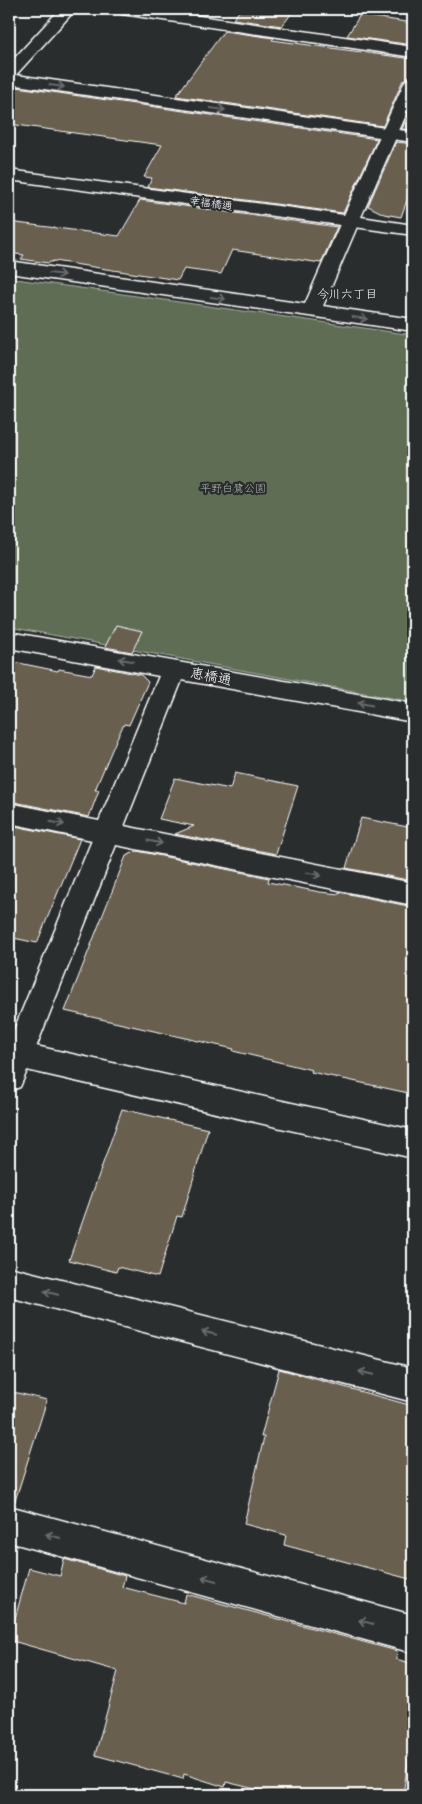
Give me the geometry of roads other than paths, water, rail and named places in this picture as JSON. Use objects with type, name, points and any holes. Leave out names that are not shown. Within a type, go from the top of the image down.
[{"type":"street","points":[[9,73],[68,9]]},
{"type":"street","points":[[122,9],[413,52]]},
{"type":"street","points":[[9,80],[413,137]]},
{"type":"street","points":[[312,312],[413,81]]},
{"type":"street","name":"幸福橋通","points":[[9,175],[413,230]]},
{"type":"street","points":[[9,267],[413,326]]},
{"type":"street","name":"恵橋通","points":[[9,640],[174,668],[413,713]]},
{"type":"street","points":[[174,668],[12,1062],[413,1144]]},
{"type":"street","points":[[9,813],[413,894]]},
{"type":"street","points":[[9,1282],[413,1385]]},
{"type":"street","points":[[9,1524],[413,1634]]},
{"type":"district","name":"今川六丁目","points":[[347,293]]},
{"type":"park label","name":"平野白鷺公園","points":[[233,488]]}]
